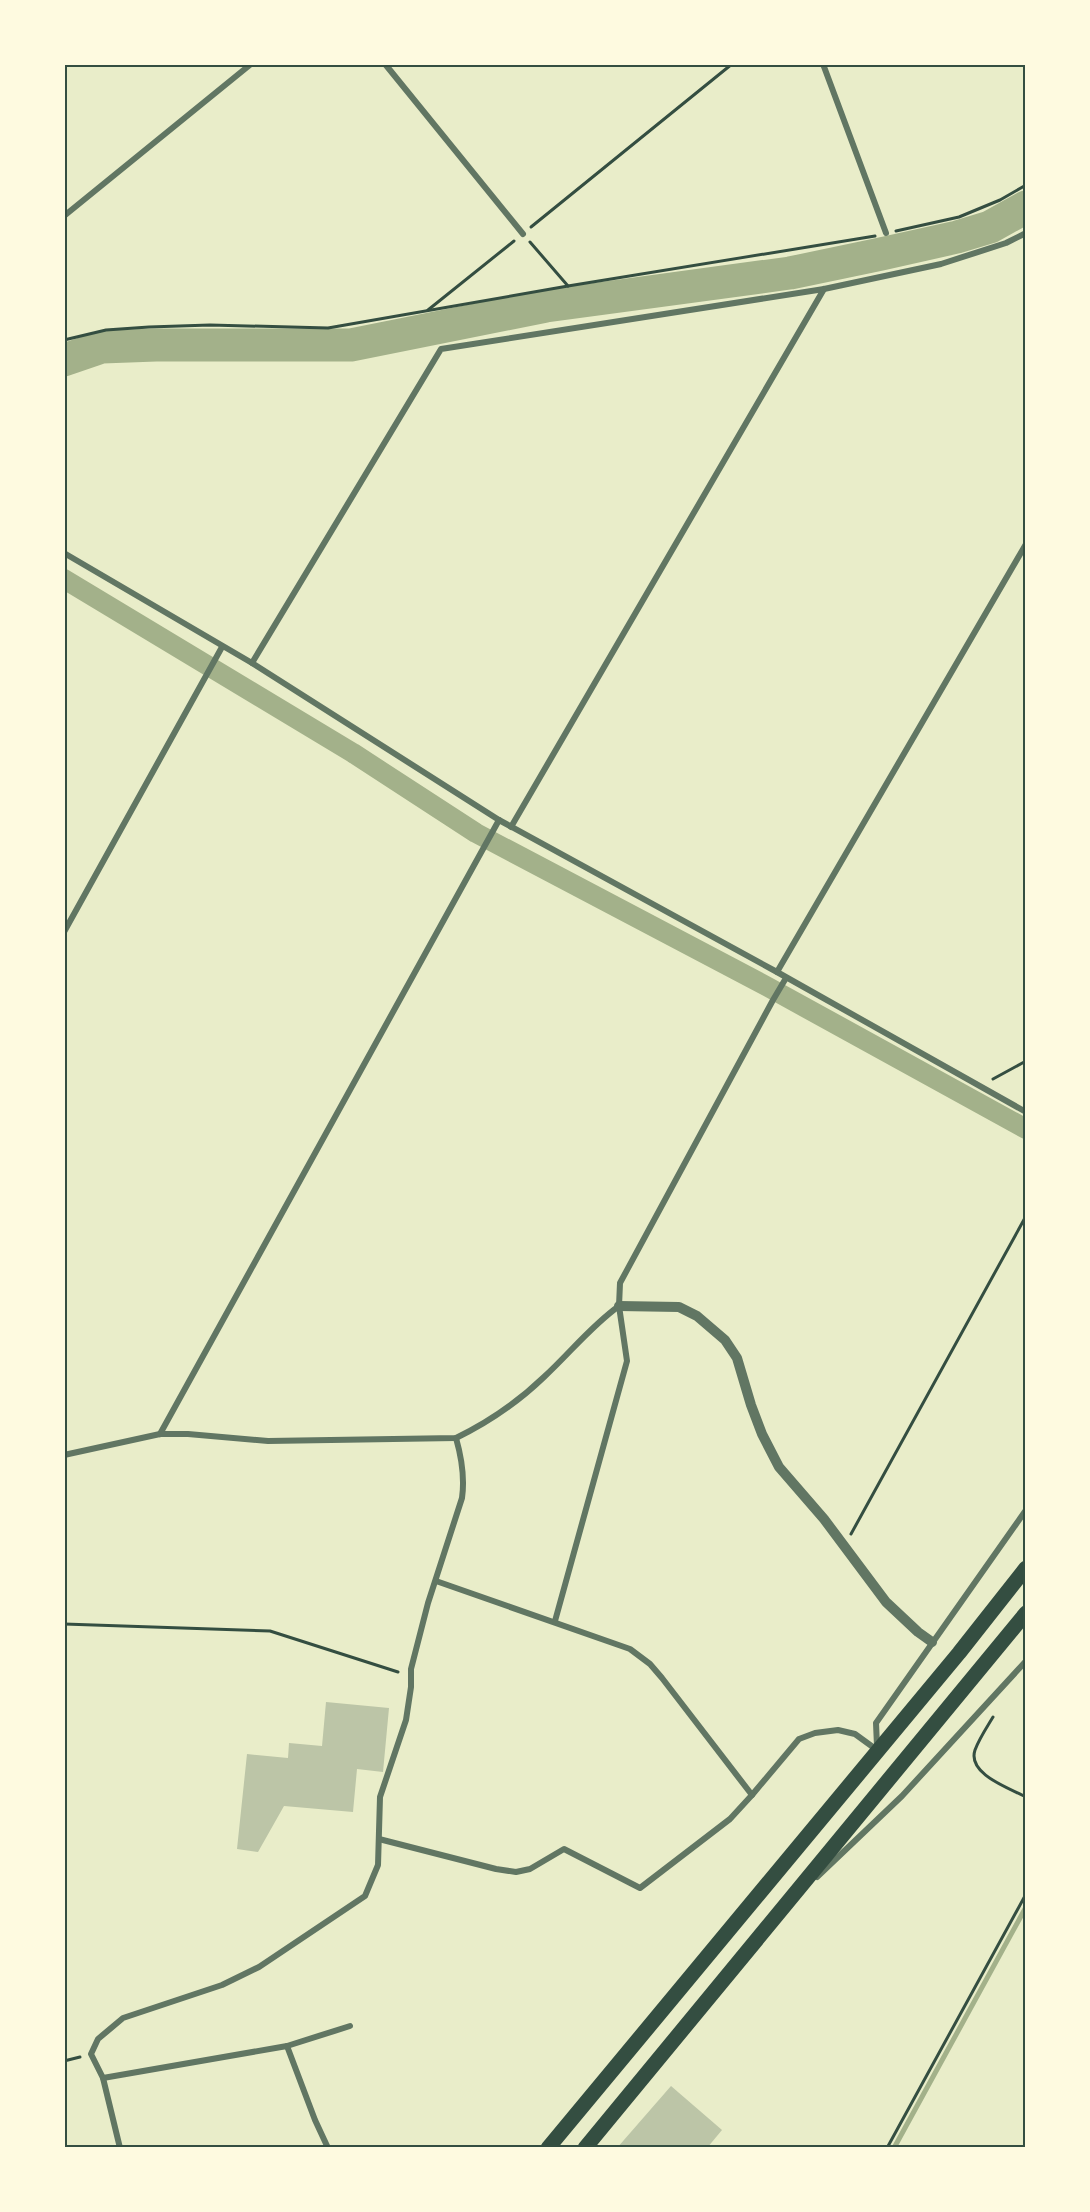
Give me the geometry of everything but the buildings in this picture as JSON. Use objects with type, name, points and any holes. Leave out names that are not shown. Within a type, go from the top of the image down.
[{"type":"highway","points":[[548,2148],[959,1653],[1026,1568]]},
{"type":"highway","points":[[585,2148],[1026,1613]]},
{"type":"street","points":[[64,216],[250,64]]},
{"type":"street","points":[[385,64],[523,234]]},
{"type":"street","points":[[823,64],[886,233]]},
{"type":"street","points":[[252,663],[441,349],[824,288],[941,264],[1006,243],[1026,233]]},
{"type":"street","points":[[511,827],[824,288]]},
{"type":"street","points":[[777,972],[1026,544]]},
{"type":"street","points":[[64,553],[252,663],[511,827],[777,972],[785,981],[1026,1112]]},
{"type":"street","points":[[64,932],[222,647]]},
{"type":"street","points":[[160,1434],[499,820]]},
{"type":"street","points":[[555,1621],[627,1361],[619,1306],[620,1283],[785,981]]},
{"type":"street","points":[[64,1455],[160,1434],[188,1434],[268,1441],[456,1438],[478,1428],[544,1377],[600,1320],[619,1306],[679,1307],[698,1316],[725,1341],[737,1358],[751,1406],[779,1467],[845,1546],[886,1602],[932,1642]]},
{"type":"street","points":[[120,2148],[103,2078],[91,2054],[98,2039],[123,2018],[222,1985],[259,1967],[365,1896],[378,1865],[381,1797],[406,1720],[411,1669],[428,1603],[462,1498],[463,1462],[456,1438]]},
{"type":"street","points":[[877,1750],[876,1724],[1026,1510]]},
{"type":"street","points":[[436,1581],[624,1646],[650,1664],[752,1795]]},
{"type":"street","points":[[783,1909],[902,1796],[1026,1661]]},
{"type":"street","points":[[379,1839],[516,1872],[530,1869],[564,1849],[640,1888],[730,1819],[799,1739],[838,1731],[855,1734],[877,1750]]},
{"type":"street","points":[[103,2078],[288,2046],[350,2026]]},
{"type":"street","points":[[288,2046],[315,2121],[328,2148]]},
{"type":"path","points":[[427,311],[732,64]]},
{"type":"path","points":[[886,233],[959,217],[1000,200],[1026,184]]},
{"type":"path","points":[[523,234],[568,286]]},
{"type":"path","points":[[64,340],[106,330],[149,327],[210,325],[328,328],[870,237]]},
{"type":"path","points":[[980,1086],[1026,1061]]},
{"type":"path","points":[[845,1546],[1026,1216]]},
{"type":"path","points":[[64,1624],[270,1631],[411,1676]]},
{"type":"path","points":[[1003,1688],[1002,1700],[974,1751],[975,1764],[981,1773],[1026,1797]]},
{"type":"path","points":[[887,2148],[1026,1894]]},
{"type":"waterway","points":[[64,360],[102,347],[351,345],[546,306],[790,273],[957,237],[990,227],[1026,207]]},
{"type":"waterway","points":[[64,579],[353,753],[476,833],[768,987],[1026,1129]]},
{"type":"waterway","points":[[894,2148],[1026,1907]]}]
